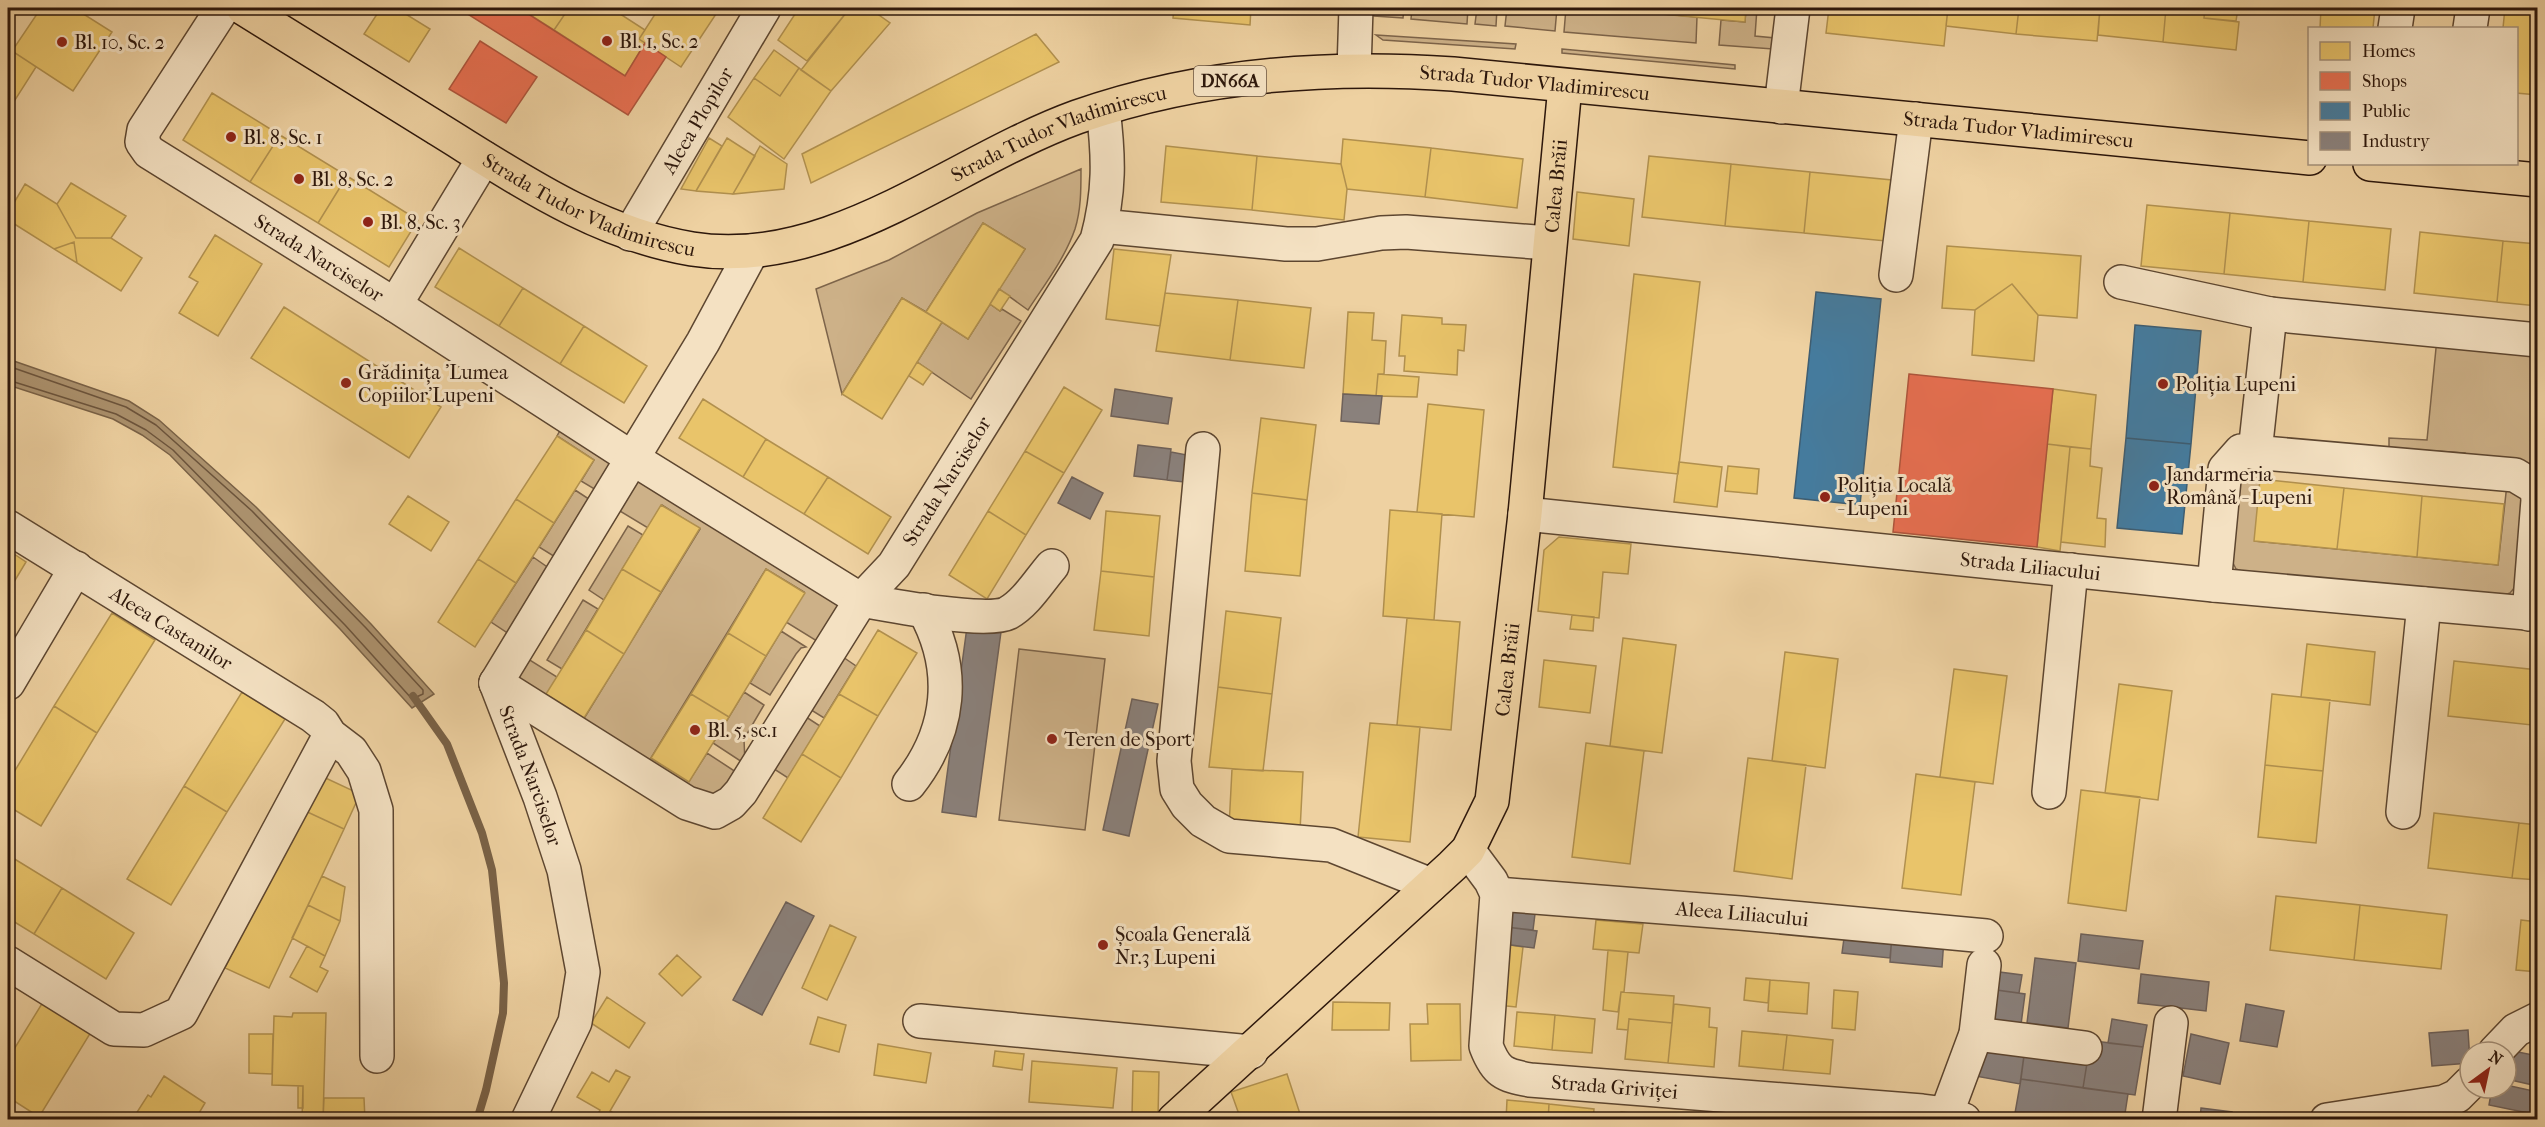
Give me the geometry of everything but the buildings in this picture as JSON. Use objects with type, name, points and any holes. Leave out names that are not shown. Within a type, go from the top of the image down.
[{"type":"main road","name":"Strada Tudor Vladimirescu","points":[[243,8],[570,209],[630,234],[694,249],[752,251],[817,238],[859,222],[1041,132],[1103,109],[1170,92],[1228,81],[1309,72],[1354,70],[1421,72],[2308,158]]},
{"type":"main road","name":"Calea Brăii","points":[[1174,1119],[1251,1052],[1468,849],[1492,801],[1525,514],[1564,86]]},
{"type":"main road","points":[[2398,165],[2455,167],[2538,180]]},
{"type":"street","name":"Strada Narciselor","points":[[223,8],[144,130],[142,142],[149,152],[861,600],[894,565],[1097,240],[1105,210],[1109,155],[1103,109]]},
{"type":"street","name":"Aleea Plopilor","points":[[630,234],[764,8]]},
{"type":"street","points":[[1354,70],[1356,8]]},
{"type":"street","points":[[1781,107],[1793,8]]},
{"type":"street","points":[[2395,27],[2398,8]]},
{"type":"street","points":[[2470,27],[2473,8]]},
{"type":"street","points":[[1896,275],[1916,119]]},
{"type":"street","points":[[395,305],[484,158]]},
{"type":"street","points":[[1101,225],[1286,244],[1317,244],[1381,233],[1406,232],[1548,243]]},
{"type":"street","name":"Strada Narciselor","points":[[528,1119],[575,1022],[583,972],[564,870],[540,797],[496,683],[709,332],[752,251]]},
{"type":"street","points":[[2121,282],[2270,314],[2538,339]]},
{"type":"street","points":[[2255,452],[2270,314]]},
{"type":"street","points":[[1203,449],[1174,761],[1177,789],[1187,805],[1203,821],[1229,836],[1331,845],[1431,885]]},
{"type":"street","points":[[2214,585],[2225,469],[2241,451],[2515,475],[2535,487],[2538,498],[2533,614]]},
{"type":"street","name":"Strada Liliacului","points":[[1525,514],[2214,585],[2533,614]]},
{"type":"street","name":"Aleea Castanilor","points":[[8,526],[313,716],[323,724],[330,735],[351,751],[364,771],[376,810],[377,1056]]},
{"type":"street","points":[[496,683],[687,803],[715,812],[730,803],[741,792],[861,600],[924,610],[993,617],[1008,612],[1030,593],[1052,566]]},
{"type":"street","points":[[8,683],[76,568]]},
{"type":"street","points":[[2049,792],[2071,570]]},
{"type":"street","points":[[2403,812],[2424,604]]},
{"type":"street","points":[[909,784],[930,752],[942,717],[946,692],[942,652],[935,631],[924,610]]},
{"type":"street","points":[[8,963],[114,1029],[144,1030],[181,1013],[330,735]]},
{"type":"street","points":[[1468,849],[1491,880],[1497,894]]},
{"type":"street","name":"Aleea Liliacului","points":[[1497,894],[1740,913],[1985,951],[1976,1034]]},
{"type":"street","name":"Strada Griviţei","points":[[1497,894],[1486,1046],[1492,1061],[1500,1071],[1530,1080],[1951,1118]]},
{"type":"street","points":[[2506,1040],[2516,1030],[2538,1019]]},
{"type":"street","points":[[920,1021],[1251,1052]]},
{"type":"street","points":[[2159,1119],[2170,1023]]},
{"type":"street","points":[[1951,1118],[1976,1034],[2085,1048]]},
{"type":"street","points":[[2327,1119],[2444,1102],[2458,1095]]},
{"type":"shaded area","points":[[1373,8],[1404,8],[1403,18],[1374,16]]},
{"type":"shaded area","points":[[1412,8],[1468,8],[1467,24],[1411,19]]},
{"type":"shaded area","points":[[1477,8],[1497,8],[1496,26],[1475,24]]},
{"type":"shaded area","points":[[1507,8],[1557,8],[1555,31],[1505,26]]},
{"type":"shaded area","points":[[1566,8],[1597,8],[1697,17],[1696,43],[1564,32]]},
{"type":"shaded area","points":[[1746,8],[1757,8],[1755,36],[1775,38],[1773,49],[1719,45],[1721,20],[1745,22]]},
{"type":"shaded area","points":[[1376,35],[1516,44],[1515,49],[1383,40]]},
{"type":"shaded area","points":[[1562,49],[1735,65],[1735,69],[1562,53]]},
{"type":"shaded area","points":[[1081,169],[1080,207],[1071,240],[1048,281],[1028,310],[999,289],[1025,249],[983,223],[926,312],[902,298],[842,394],[816,289],[889,260],[977,213]]},
{"type":"shaded area","points":[[990,304],[1021,321],[971,399],[917,362],[942,322],[968,339]]},
{"type":"shaded area","points":[[2437,338],[2537,347],[2537,470],[2464,463],[2465,453],[2389,448],[2389,438],[2427,440]]},
{"type":"shaded area","points":[[563,425],[614,457],[601,493],[581,481],[594,460],[557,436]]},
{"type":"shaded area","points":[[2264,461],[2255,541],[2498,565],[2507,484],[2525,495],[2515,587],[2510,593],[2502,596],[2247,573],[2236,569],[2232,561],[2240,468]]},
{"type":"shaded area","points":[[639,479],[836,602],[838,607],[820,643],[786,622],[804,592],[766,569],[651,758],[689,781],[707,753],[739,774],[726,793],[701,802],[514,675],[525,657],[557,677],[585,717],[700,529],[662,505],[648,528],[615,508]]},
{"type":"shaded area","points":[[575,490],[595,503],[560,560],[539,547]]},
{"type":"shaded area","points":[[628,526],[643,535],[604,600],[589,590]]},
{"type":"shaded area","points":[[533,557],[553,571],[512,636],[491,622]]},
{"type":"shaded area","points":[[583,600],[598,609],[562,669],[547,660]]},
{"type":"shaded area","points":[[781,631],[806,647],[801,648],[796,654],[770,695],[750,683]]},
{"type":"shaded area","name":"Teren de Sport","points":[[1019,649],[1105,659],[1085,830],[999,820]]},
{"type":"shaded area","points":[[840,655],[856,666],[824,718],[808,708]]},
{"type":"shaded area","points":[[744,692],[764,705],[744,739],[745,764],[713,743]]},
{"type":"shaded area","points":[[803,715],[820,726],[788,778],[771,767]]},
{"type":"water","points":[[8,359],[129,401],[159,420],[256,507],[371,624],[434,694],[412,708],[340,629],[170,455],[142,435],[113,419],[8,385]]},
{"type":"waterway","points":[[413,696],[447,744],[482,833],[492,870],[504,983],[503,1013],[477,1120]]},
{"type":"place","name":"Bl. 1, Sc. 2","points":[[607,41]]},
{"type":"place","name":"Bl. 10, Sc. 2","points":[[62,42]]},
{"type":"place","name":"Bl. 8, Sc. 1","points":[[231,137]]},
{"type":"place","name":"Bl. 8, Sc. 2","points":[[299,179]]},
{"type":"place","name":"Bl. 8, Sc. 3","points":[[368,222]]},
{"type":"place","name":"Grădinița 'Lumea Copiilor'Lupeni","points":[[346,383]]},
{"type":"place","name":"Poliția Lupeni","points":[[2163,384]]},
{"type":"place","name":"Jandarmeria Română - Lupeni","points":[[2154,486]]},
{"type":"place","name":"Poliția Locală - Lupeni","points":[[1825,497]]},
{"type":"place","name":"Bl. 5, sc.1","points":[[695,730]]},
{"type":"place","name":"Teren de Sport","points":[[1052,739]]},
{"type":"place","name":"Școala Generală Nr.3 Lupeni","points":[[1103,945]]}]
